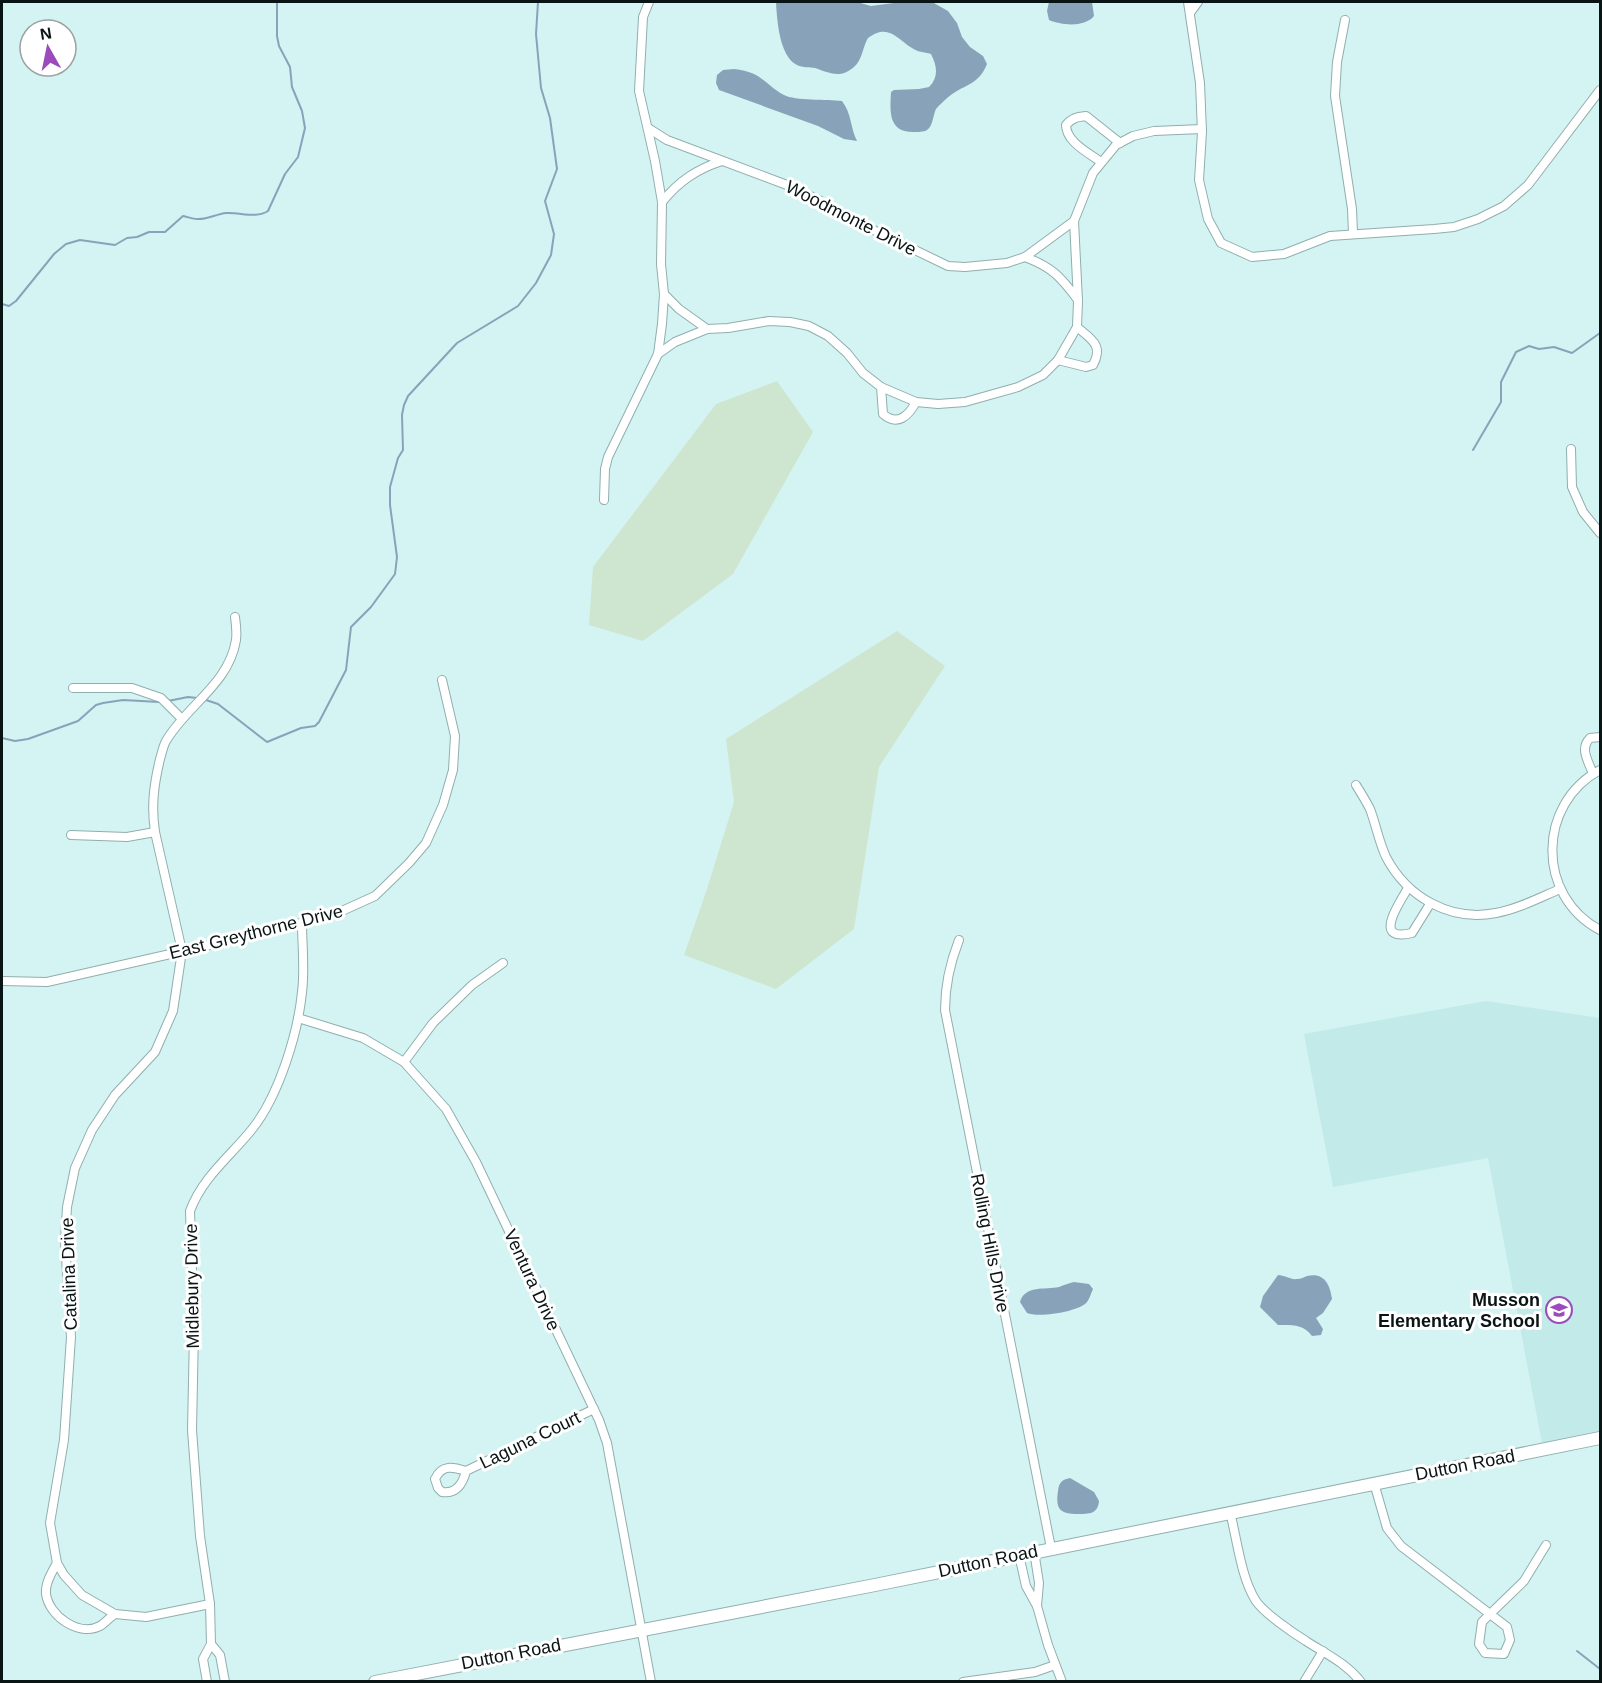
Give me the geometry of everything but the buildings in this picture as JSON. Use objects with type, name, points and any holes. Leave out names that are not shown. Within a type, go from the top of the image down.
[{"type":"street","points":[[604,500],[605,469],[608,457],[658,354],[664,294],[661,264],[662,202],[641,103],[639,80],[643,17],[649,2]]},
{"type":"street","points":[[1188,2],[1200,83],[1202,129],[1199,180],[1208,219],[1221,243],[1252,257],[1284,254],[1330,236],[1454,227],[1478,219],[1504,206],[1528,185],[1600,90]]},
{"type":"street","points":[[1190,13],[1198,2]]},
{"type":"street","points":[[1346,20],[1337,62],[1335,96],[1352,209],[1353,234]]},
{"type":"street","points":[[1101,162],[1071,139],[1066,132],[1066,125],[1070,120],[1086,116],[1120,144]]},
{"type":"street","name":"Woodmonte Drive","points":[[648,128],[667,140],[787,185],[948,266],[984,266],[1007,263],[1025,257],[1074,221]]},
{"type":"street","points":[[658,354],[675,342],[707,329],[770,321],[790,322],[809,326],[828,336],[848,353],[863,373],[881,387],[916,402],[938,404],[965,402],[1018,387],[1043,375],[1058,360],[1077,327],[1074,221],[1089,183],[1101,162],[1120,144],[1133,136],[1154,131],[1202,129]]},
{"type":"street","points":[[662,202],[687,177],[705,166],[723,161]]},
{"type":"street","points":[[1025,257],[1043,264],[1061,277],[1078,301]]},
{"type":"street","points":[[664,294],[707,329]]},
{"type":"street","points":[[1058,360],[1086,367],[1093,365],[1098,356],[1098,348],[1077,327]]},
{"type":"street","points":[[881,387],[883,414],[890,419],[898,420],[910,414],[916,402]]},
{"type":"street","points":[[1571,449],[1572,487],[1583,512],[1600,533]]},
{"type":"street","name":"Catalina Drive","points":[[210,1604],[146,1617],[115,1614],[82,1595],[63,1575],[57,1563],[50,1522],[64,1440],[71,1337],[65,1242],[67,1207],[75,1168],[92,1130],[115,1095],[155,1052],[159,1044],[173,1011],[182,951],[152,815],[153,786],[165,743],[190,708],[220,679],[230,663],[237,638],[235,617]]},
{"type":"street","name":"East Greythorne Drive","points":[[2,981],[47,982],[333,915],[375,896],[426,843],[443,805],[453,770],[455,736],[442,680]]},
{"type":"street","points":[[74,688],[132,688],[161,698],[182,719]]},
{"type":"street","points":[[1600,737],[1590,738],[1584,746],[1584,752],[1597,772],[1574,789],[1566,800],[1552,843],[1560,889],[1587,921],[1600,930]]},
{"type":"street","points":[[1356,785],[1369,807],[1385,854],[1402,883],[1430,904],[1453,912],[1476,915],[1494,914],[1560,889]]},
{"type":"street","points":[[71,835],[127,837],[155,832]]},
{"type":"street","points":[[1408,888],[1390,919],[1394,932],[1402,936],[1412,933],[1430,904]]},
{"type":"street","name":"Midlebury Drive","points":[[207,1682],[204,1659],[211,1644],[210,1604],[200,1536],[192,1430],[194,1332],[190,1211],[195,1197],[214,1170],[254,1126],[290,1055],[303,990],[302,923]]},
{"type":"street","name":"Rolling Hills Drive","points":[[959,940],[950,963],[945,990],[945,1010],[1051,1548]]},
{"type":"street","points":[[404,1062],[433,1023],[472,985],[503,963]]},
{"type":"street","name":"Ventura Drive","points":[[298,1018],[363,1038],[404,1062],[446,1109],[476,1162],[594,1409],[607,1443],[651,1682]]},
{"type":"street","name":"Laguna Court","points":[[466,1471],[594,1409]]},
{"type":"street","name":"Dutton Road","points":[[375,1682],[864,1587],[1600,1438]]},
{"type":"street","points":[[1374,1483],[1387,1528],[1401,1546],[1490,1614],[1508,1627],[1510,1640],[1504,1654],[1485,1653],[1479,1644],[1482,1622],[1490,1614],[1524,1581],[1545,1545]]},
{"type":"street","points":[[1230,1512],[1248,1585],[1257,1602],[1278,1622],[1352,1670],[1361,1682]]},
{"type":"street","points":[[1034,1551],[1039,1583],[1037,1606]]},
{"type":"street","points":[[1019,1554],[1026,1586],[1037,1606],[1062,1682]]},
{"type":"street","points":[[57,1563],[50,1575],[46,1594],[54,1613],[68,1624],[86,1629],[99,1626],[115,1614]]},
{"type":"street","points":[[1026,1586],[1039,1583]]},
{"type":"street","name":"Midlebury Drive","points":[[211,1644],[220,1655],[225,1682]]},
{"type":"street","points":[[1304,1682],[1323,1651]]},
{"type":"street","points":[[963,1682],[1035,1672],[1055,1665]]},
{"type":"shaded area","points":[[776,2],[857,2],[871,6],[901,2],[932,2],[948,11],[957,23],[962,37],[970,47],[983,56],[987,64],[979,77],[938,106],[931,126],[927,130],[905,131],[899,128],[892,119],[891,92],[929,87],[936,71],[931,54],[916,50],[892,34],[881,32],[868,38],[857,64],[849,71],[835,74],[799,66],[786,54],[783,46],[778,27]]},
{"type":"shaded area","points":[[1049,2],[1092,2],[1094,16],[1079,24],[1054,22],[1049,20],[1047,11]]},
{"type":"shaded area","points":[[734,69],[757,75],[777,91],[789,97],[842,101],[848,111],[857,141],[844,139],[818,126],[719,90],[716,83],[717,75],[723,70]]},
{"type":"shaded area","name":"Musson Elementary School","points":[[1486,1001],[1600,1018],[1600,1432],[1542,1443],[1488,1158],[1333,1187],[1304,1034]]},
{"type":"shaded area","points":[[1278,1275],[1300,1279],[1313,1275],[1322,1278],[1328,1284],[1332,1299],[1323,1313],[1316,1318],[1323,1329],[1321,1335],[1312,1336],[1305,1329],[1297,1326],[1278,1325],[1260,1307],[1263,1296]]},
{"type":"shaded area","points":[[1074,1282],[1089,1284],[1093,1289],[1087,1302],[1076,1309],[1058,1313],[1032,1314],[1027,1313],[1020,1302],[1026,1293],[1036,1289],[1059,1287]]},
{"type":"shaded area","points":[[1070,1478],[1094,1492],[1099,1501],[1095,1511],[1078,1514],[1060,1510],[1057,1503],[1059,1485]]},
{"type":"green space","points":[[777,381],[813,432],[733,574],[643,641],[589,625],[593,567],[716,404]]},
{"type":"green space","points":[[897,631],[945,666],[879,767],[854,929],[776,989],[684,955],[734,802],[726,739]]},
{"type":"waterway","points":[[2,304],[9,306],[16,301],[54,254],[66,244],[80,240],[115,245],[127,238],[149,232],[165,232],[183,216],[201,219],[226,213],[253,215],[268,211],[285,174],[298,157],[305,128],[302,111],[292,87],[290,67],[279,46],[277,2]]},
{"type":"waterway","points":[[206,700],[218,704],[267,742],[301,728],[315,726],[319,722],[346,670],[351,627],[371,607],[395,574],[397,557],[390,487],[398,458],[403,450],[402,415],[408,396],[457,343],[518,306],[536,283],[551,255],[554,234],[545,201],[557,169],[550,118],[541,88],[536,34],[538,2]]},
{"type":"waterway","points":[[1473,450],[1501,402],[1501,382],[1516,352],[1529,346],[1539,349],[1554,347],[1572,353],[1600,333]]},
{"type":"waterway","points":[[168,701],[188,697],[197,698]]},
{"type":"waterway","points":[[2,738],[15,741],[28,739],[78,721],[96,705],[103,703],[123,700],[159,702]]},
{"type":"waterway","points":[[1577,1651],[1600,1669]]},
{"type":"place","name":"Musson Elementary School","points":[[1559,1310]]}]
